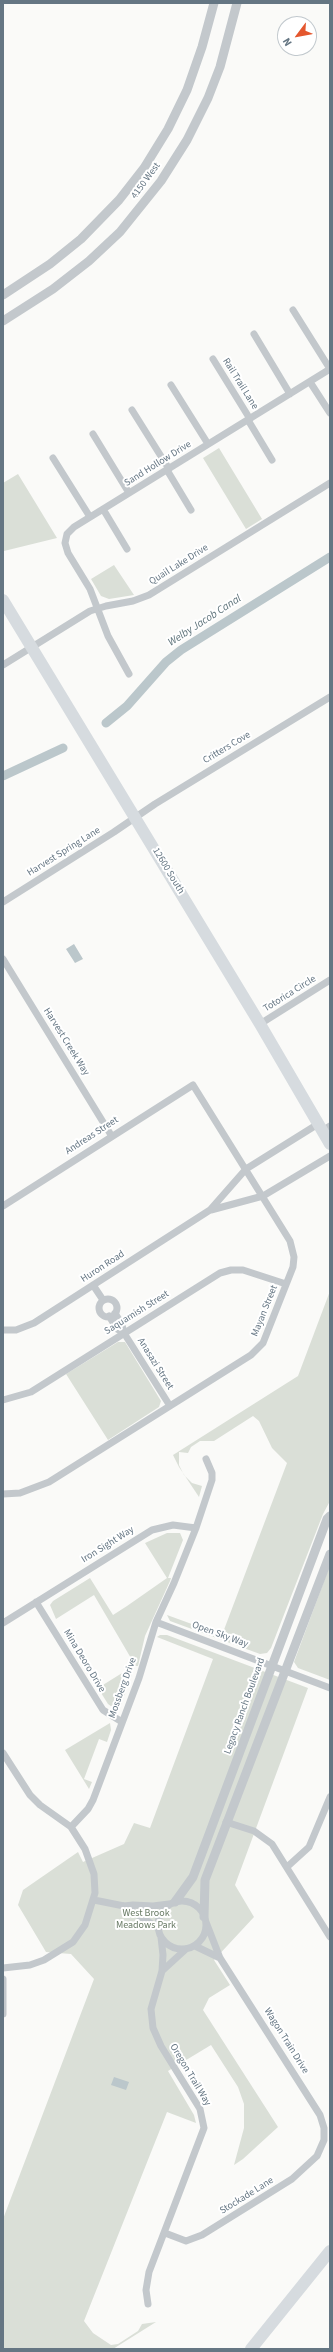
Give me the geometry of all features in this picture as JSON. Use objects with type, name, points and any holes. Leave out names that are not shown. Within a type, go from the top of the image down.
[{"type":"main road","name":"12600 South","points":[[3,600],[323,1127],[330,1144]]},
{"type":"main road","points":[[251,2349],[330,2251]]},
{"type":"street","name":"4150 West","points":[[3,295],[50,264],[81,239],[119,200],[144,168],[168,129],[187,90],[202,47],[214,3]]},
{"type":"street","name":"4150 West","points":[[3,321],[53,289],[89,261],[120,232],[157,187],[187,140],[206,103],[220,67],[237,3]]},
{"type":"street","points":[[293,310],[330,369]]},
{"type":"street","points":[[254,334],[290,394]]},
{"type":"street","name":"Rail Trail Lane","points":[[213,359],[272,460]]},
{"type":"street","name":"Sand Hollow Drive","points":[[129,674],[108,636],[90,589],[68,553],[65,543],[70,530],[330,369]]},
{"type":"street","points":[[310,382],[330,414]]},
{"type":"street","points":[[171,385],[208,444]]},
{"type":"street","points":[[132,410],[192,510]]},
{"type":"street","points":[[93,434],[129,493]]},
{"type":"street","points":[[53,458],[90,518]]},
{"type":"street","name":"Quail Lake Drive","points":[[3,665],[98,608],[133,601],[149,595],[330,483]]},
{"type":"street","points":[[103,509],[127,549]]},
{"type":"street","name":"Critters Cove","points":[[135,817],[330,697]]},
{"type":"street","name":"Harvest Spring Lane","points":[[3,902],[135,817]]},
{"type":"street","name":"Harvest Creek Way","points":[[3,959],[111,1135]]},
{"type":"street","name":"Totorica Circle","points":[[260,1024],[330,980]]},
{"type":"street","name":"Andreas Street","points":[[3,1206],[111,1135],[193,1085]]},
{"type":"street","name":"Mayan Street","points":[[3,1494],[20,1494],[49,1482],[251,1355],[263,1343],[293,1267],[293,1249],[290,1240],[193,1085]]},
{"type":"street","name":"Huron Road","points":[[3,1330],[16,1330],[34,1323],[94,1285],[210,1210],[246,1169],[323,1127]]},
{"type":"street","name":"Huron Road","points":[[210,1210],[263,1196],[330,1156]]},
{"type":"street","name":"Saquamish Street","points":[[3,1400],[31,1392],[220,1273],[231,1270],[243,1270],[286,1284]]},
{"type":"street","name":"Anasazi Street","points":[[94,1285],[103,1300]]},
{"type":"street","name":"Anasazi Street","points":[[109,1299],[115,1302],[117,1308],[112,1315],[104,1316],[100,1312],[99,1304],[103,1300],[109,1299]]},
{"type":"street","name":"Anasazi Street","points":[[112,1315],[117,1329],[124,1333],[170,1406]]},
{"type":"street","name":"Mossberg Drive","points":[[71,1827],[88,1809],[93,1800],[139,1678],[156,1622],[174,1584],[196,1528],[212,1480],[212,1473],[206,1459]]},
{"type":"street","name":"Legacy Ranch Boulevard","points":[[205,1919],[205,1880],[226,1822],[327,1519],[330,1516]]},
{"type":"street","name":"Iron Sight Way","points":[[3,1623],[152,1530],[173,1525],[196,1528]]},
{"type":"street","name":"Legacy Ranch Boulevard","points":[[173,1903],[193,1877],[278,1667],[330,1554]]},
{"type":"street","name":"Mina Deoro Drive","points":[[36,1602],[103,1710],[122,1722]]},
{"type":"street","name":"Open Sky Way","points":[[156,1622],[330,1688]]},
{"type":"street","points":[[3,1753],[30,1795],[40,1805],[71,1827],[91,1860],[94,1874],[94,1900],[85,1925],[73,1942],[44,1960],[30,1965],[3,1968]]},
{"type":"street","points":[[287,1867],[309,1847],[330,1797]]},
{"type":"street","points":[[226,1822],[262,1835],[272,1844],[330,1937]]},
{"type":"street","points":[[94,1900],[124,1906],[153,1906],[189,1902],[196,1905],[205,1919],[204,1935],[195,1946],[186,1949],[162,1971]]},
{"type":"street","points":[[173,1903],[161,1913],[158,1928],[161,1937],[171,1947],[186,1949]]},
{"type":"street","points":[[124,1906],[158,1928]]},
{"type":"street","name":"Wagon Train Drive","points":[[205,1919],[220,1958],[313,2103],[322,2122],[324,2140]]},
{"type":"street","name":"Oregon Trail Way","points":[[148,2304],[146,2290],[149,2272],[202,2134],[204,2121],[200,2109],[161,2046],[153,2028],[151,2009],[162,1971],[163,1948],[161,1937]]},
{"type":"street","points":[[195,1946],[220,1958]]},
{"type":"street","points":[[3,1979],[3,2014]]},
{"type":"street","name":"Stockade Lane","points":[[165,2233],[186,2241],[202,2235],[297,2175],[316,2156],[324,2140]]},
{"type":"green space","points":[[219,448],[262,519],[246,529],[203,458]]},
{"type":"green space","points":[[18,474],[57,538],[4,551],[3,483]]},
{"type":"green space","points":[[114,565],[134,595],[109,599],[101,596],[91,579]]},
{"type":"green space","points":[[330,1291],[330,1501],[323,1514],[271,1648],[267,1653],[260,1654],[170,1621],[167,1615],[222,1635],[287,1463],[272,1448],[259,1421],[253,1416],[214,1441],[200,1441],[191,1447],[188,1453],[179,1452],[179,1465],[183,1473],[173,1455],[298,1376]]},
{"type":"green space","points":[[118,1342],[125,1342],[161,1401],[159,1407],[108,1440],[66,1374]]},
{"type":"green space","points":[[185,1476],[192,1483],[202,1486],[199,1497]]},
{"type":"green space","points":[[167,1533],[180,1533],[183,1540],[168,1578],[171,1578],[170,1581],[145,1636],[138,1666],[135,1666],[121,1705],[115,1709],[108,1704],[98,1688],[135,1665],[94,1595],[56,1619],[50,1605],[53,1601],[90,1578],[113,1615],[167,1578],[145,1543]]},
{"type":"green space","points":[[330,1565],[330,1680],[298,1668],[294,1662]]},
{"type":"green space","name":"West Brook Meadows Park","points":[[160,1635],[167,1635],[308,1688],[235,1885],[254,1917],[214,1960],[230,1985],[209,1998],[203,2010],[278,2127],[243,2159],[234,2165],[244,2128],[244,2104],[238,2087],[211,2045],[168,2071],[194,2115],[196,2123],[167,2112],[84,2321],[93,2333],[111,2345],[118,2344],[138,2331],[142,2324],[156,2322],[113,2349],[3,2349],[3,2219],[94,1979],[71,1954],[46,1952],[18,1905],[23,1890],[78,1852],[83,1862],[124,1844],[134,1823],[150,1828],[213,1659],[157,1637]]},
{"type":"green space","points":[[110,1723],[111,1730],[107,1742],[99,1739],[84,1779],[92,1782],[89,1789],[65,1750]]},
{"type":"shaded area","points":[[74,944],[83,959],[75,963],[66,949]]},
{"type":"shaded area","points":[[114,2077],[129,2082],[126,2090],[111,2085]]},
{"type":"waterway","name":"Welby Jacob Canal","points":[[106,723],[127,706],[166,662],[181,650],[330,557]]},
{"type":"waterway","name":"Welby Jacob Canal","points":[[3,776],[63,748]]}]
